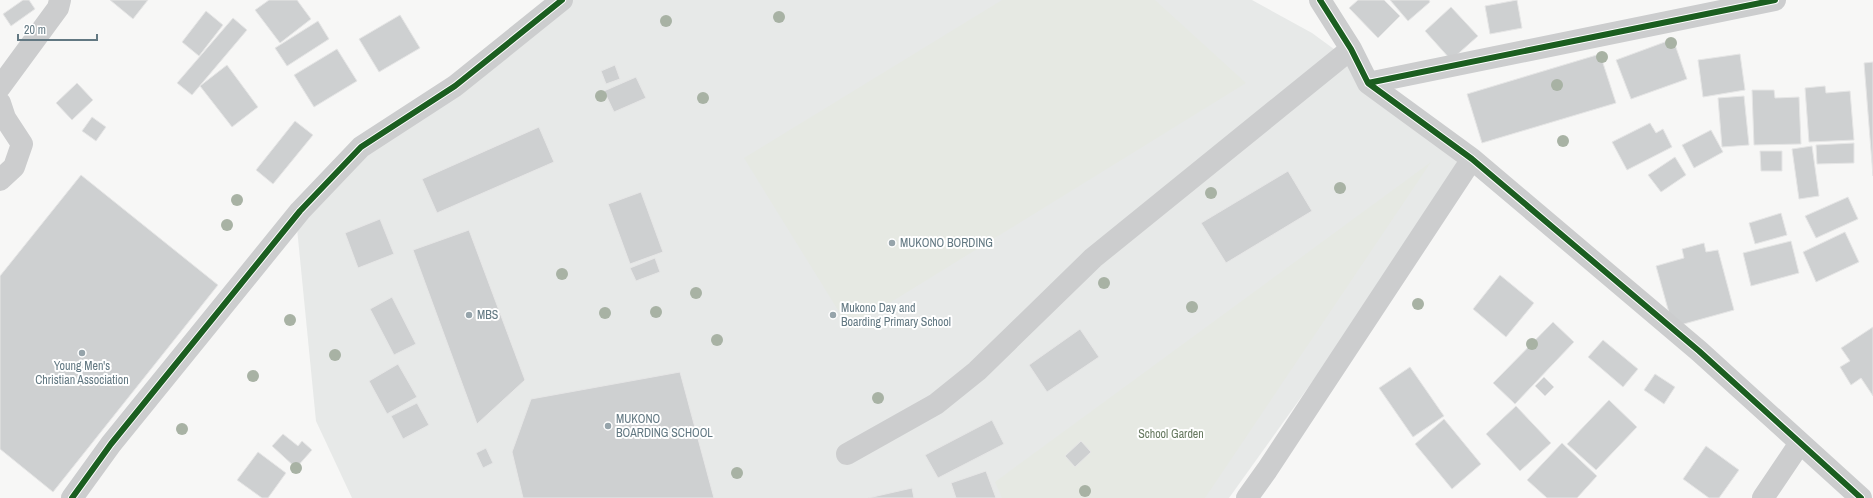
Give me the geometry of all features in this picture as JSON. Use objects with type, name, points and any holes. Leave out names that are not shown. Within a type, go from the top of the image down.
[{"type":"street","points":[[0,87],[58,8],[60,0]]},
{"type":"street","points":[[72,498],[116,438],[300,211],[361,147],[455,86],[562,0]]},
{"type":"street","points":[[1320,0],[1351,49],[1368,83],[1472,159],[1699,352],[1861,498]]},
{"type":"street","points":[[1368,83],[1775,0]]},
{"type":"street","points":[[847,454],[936,404],[977,372],[1093,258],[1351,49]]},
{"type":"street","points":[[0,103],[5,118],[22,144],[14,167],[0,180]]},
{"type":"street","points":[[1247,498],[1472,159]]},
{"type":"street","points":[[1763,498],[1800,443]]},
{"type":"shaded area","name":"Mukono Day and Boarding Primary School","points":[[564,0],[1252,0],[1312,33],[1476,153],[1229,498],[352,498],[316,421],[295,208]]},
{"type":"green space","name":"MUKONO BORDING","points":[[1002,0],[1155,0],[1246,83],[849,328],[744,158]]},
{"type":"green space","name":"School Garden","points":[[1431,162],[1205,498],[1002,498],[995,482]]},
{"type":"building","points":[[23,0],[29,0],[35,9],[11,26],[3,14]]},
{"type":"building","points":[[110,0],[148,0],[133,19]]},
{"type":"building","points":[[269,0],[297,0],[311,19],[280,43],[255,10]]},
{"type":"building","points":[[1358,0],[1384,0],[1400,16],[1378,38],[1349,8]]},
{"type":"building","points":[[1390,0],[1429,0],[1430,2],[1408,21]]},
{"type":"building","points":[[1517,0],[1522,28],[1490,34],[1485,6]]},
{"type":"building","points":[[1451,7],[1478,36],[1451,60],[1425,31]]},
{"type":"building","points":[[206,11],[223,25],[199,56],[182,42]]},
{"type":"building","points":[[400,15],[420,48],[379,72],[359,39]]},
{"type":"building","points":[[233,18],[247,30],[192,95],[177,83]]},
{"type":"building","points":[[318,21],[329,39],[287,66],[275,48]]},
{"type":"building","points":[[1673,39],[1687,79],[1631,99],[1616,60]]},
{"type":"building","points":[[337,49],[357,81],[314,107],[294,75]]},
{"type":"building","points":[[1600,54],[1616,103],[1482,143],[1467,94]]},
{"type":"building","points":[[1740,54],[1745,90],[1703,97],[1698,60]]},
{"type":"building","points":[[1873,62],[1873,176],[1864,63]]},
{"type":"building","points":[[227,65],[258,107],[232,127],[200,86]]},
{"type":"building","points":[[615,65],[620,79],[606,84],[601,71]]},
{"type":"building","points":[[636,77],[646,98],[614,112],[604,91]]},
{"type":"building","points":[[77,83],[93,100],[72,120],[56,103]]},
{"type":"building","points":[[1825,86],[1826,93],[1850,91],[1854,140],[1809,142],[1805,88]]},
{"type":"building","points":[[1752,90],[1774,90],[1775,98],[1799,97],[1801,144],[1754,145]]},
{"type":"building","points":[[1744,96],[1749,145],[1722,147],[1718,98]]},
{"type":"building","points":[[92,117],[106,127],[96,141],[82,131]]},
{"type":"building","points":[[295,121],[313,135],[273,184],[256,170]]},
{"type":"building","points":[[1650,123],[1656,133],[1663,129],[1672,147],[1627,170],[1612,142]]},
{"type":"building","points":[[539,127],[554,162],[437,213],[422,179]]},
{"type":"building","points":[[1711,130],[1723,152],[1694,168],[1682,145]]},
{"type":"building","points":[[1854,143],[1854,163],[1817,164],[1816,145]]},
{"type":"building","points":[[1812,146],[1819,196],[1799,199],[1792,149]]},
{"type":"building","points":[[1760,151],[1782,151],[1782,171],[1761,171]]},
{"type":"building","points":[[1675,157],[1686,175],[1661,192],[1648,175]]},
{"type":"building","points":[[1288,171],[1312,211],[1226,263],[1201,223]]},
{"type":"building","name":"Young Men's Christian Association","points":[[81,175],[218,285],[53,492],[0,449],[0,276]]},
{"type":"building","points":[[641,192],[663,252],[630,264],[608,204]]},
{"type":"building","points":[[1848,197],[1858,219],[1816,238],[1805,216]]},
{"type":"building","points":[[1781,213],[1787,235],[1755,244],[1749,223]]},
{"type":"building","points":[[380,219],[394,254],[358,268],[345,233]]},
{"type":"building","name":"MBS","points":[[469,230],[525,380],[477,424],[413,250]]},
{"type":"building","points":[[1845,232],[1859,262],[1816,282],[1803,252]]},
{"type":"building","points":[[1791,241],[1799,273],[1751,286],[1743,253]]},
{"type":"building","points":[[1704,243],[1706,252],[1718,250],[1734,310],[1673,327],[1656,266],[1684,258],[1682,249]]},
{"type":"building","points":[[655,258],[660,272],[636,281],[630,268]]},
{"type":"building","points":[[1500,275],[1534,303],[1506,337],[1473,309]]},
{"type":"building","points":[[392,297],[416,344],[394,355],[370,309]]},
{"type":"building","points":[[1553,322],[1574,342],[1515,404],[1493,383]]},
{"type":"building","points":[[1873,327],[1873,396],[1861,378],[1851,385],[1840,367],[1850,361],[1841,348]]},
{"type":"building","points":[[1080,329],[1099,357],[1047,392],[1029,365]]},
{"type":"building","points":[[1603,340],[1638,369],[1623,387],[1588,357]]},
{"type":"building","points":[[398,364],[417,397],[387,414],[369,381]]},
{"type":"building","points":[[1410,367],[1444,416],[1413,437],[1379,388]]},
{"type":"building","name":"MUKONO BOARDING SCHOOL","points":[[680,372],[714,498],[523,498],[512,452],[531,399]]},
{"type":"building","points":[[1655,374],[1675,387],[1664,404],[1644,390]]},
{"type":"building","points":[[1544,377],[1554,387],[1545,396],[1535,386]]},
{"type":"building","points":[[1609,400],[1637,427],[1596,470],[1567,444]]},
{"type":"building","points":[[417,403],[429,425],[403,439],[391,416]]},
{"type":"building","points":[[1516,406],[1551,443],[1520,471],[1486,434]]},
{"type":"building","points":[[1444,419],[1481,464],[1452,489],[1415,444]]},
{"type":"building","points":[[992,420],[1004,444],[938,478],[925,455]]},
{"type":"building","points":[[283,434],[298,446],[302,441],[312,450],[296,468],[272,446]]},
{"type":"building","points":[[1081,441],[1091,452],[1075,467],[1065,456]]},
{"type":"building","points":[[1562,443],[1597,476],[1577,498],[1547,498],[1527,480]]},
{"type":"building","points":[[1706,446],[1739,470],[1719,498],[1709,498],[1683,479]]},
{"type":"building","points":[[486,448],[493,463],[483,468],[476,453]]},
{"type":"building","points":[[258,452],[286,473],[268,498],[262,498],[237,480]]},
{"type":"building","points":[[986,471],[996,498],[956,498],[951,483]]},
{"type":"building","points":[[912,488],[914,498],[868,498]]},
{"type":"cycle path","points":[[72,498],[111,444],[300,211],[361,147],[455,86],[562,0]]},
{"type":"cycle path","points":[[1320,0],[1351,49],[1368,83],[1472,159],[1699,351],[1861,498]]},
{"type":"cycle path","points":[[1368,83],[1775,0]]},
{"type":"place","name":"MUKONO BORDING","points":[[892,243]]},
{"type":"place","name":"MBS","points":[[469,315]]},
{"type":"place","name":"Mukono Day and Boarding Primary School","points":[[833,315]]},
{"type":"place","name":"Young Men's Christian Association","points":[[82,353]]},
{"type":"place","name":"MUKONO BOARDING SCHOOL","points":[[608,426]]}]
